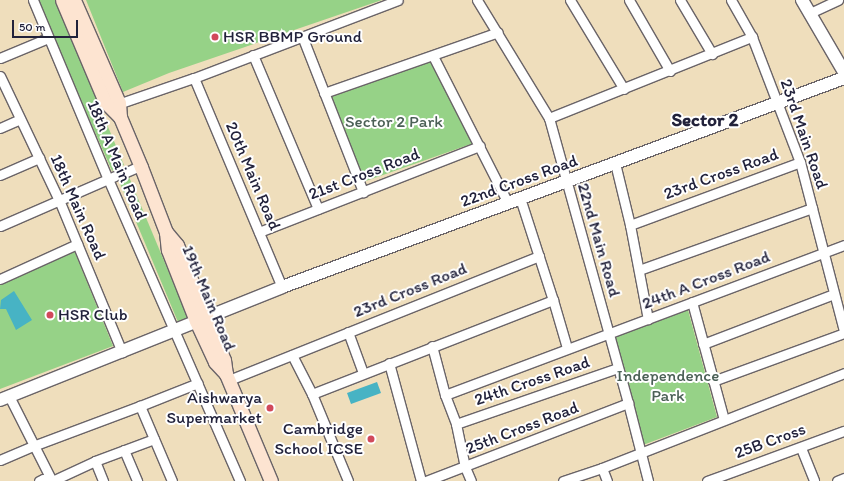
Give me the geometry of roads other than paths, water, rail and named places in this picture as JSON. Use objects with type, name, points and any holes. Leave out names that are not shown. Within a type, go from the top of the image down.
[{"type":"main road","name":"19th Main Road","points":[[62,0],[105,102],[114,105]]},
{"type":"main road","name":"19th Main Road","points":[[74,0],[114,105],[166,232],[168,250],[201,319],[224,360],[228,377],[271,481]]},
{"type":"street","name":"18th A Main Road","points":[[33,0],[48,38],[112,178],[174,331]]},
{"type":"street","points":[[114,105],[194,78],[398,0]]},
{"type":"street","name":"22nd Main Road","points":[[477,0],[498,32],[549,118],[642,453],[648,481]]},
{"type":"street","points":[[570,0],[624,89]]},
{"type":"street","points":[[629,0],[670,71]]},
{"type":"street","points":[[680,0],[712,54]]},
{"type":"street","name":"23rd Main Road","points":[[731,0],[752,37],[776,103],[800,162],[844,332]]},
{"type":"street","points":[[802,0],[844,72]]},
{"type":"street","points":[[810,13],[838,0]]},
{"type":"street","points":[[324,93],[498,32]]},
{"type":"street","points":[[302,36],[363,192]]},
{"type":"street","points":[[549,118],[752,37]]},
{"type":"street","points":[[0,58],[48,38]]},
{"type":"street","points":[[253,55],[318,209]]},
{"type":"street","points":[[433,56],[508,203]]},
{"type":"street","name":"18th Main Road","points":[[0,76],[59,200],[122,352]]},
{"type":"street","name":"20th Main Road","points":[[194,78],[282,287]]},
{"type":"street","name":"22nd Cross Road","points":[[4,398],[282,287],[844,78]]},
{"type":"street","points":[[0,128],[20,119]]},
{"type":"street","name":"21st Cross Road","points":[[259,232],[480,146]]},
{"type":"street","points":[[0,175],[39,158]]},
{"type":"street","name":"23rd Cross Road","points":[[630,225],[800,162]]},
{"type":"street","points":[[615,163],[630,225],[648,319]]},
{"type":"street","points":[[124,172],[140,166]]},
{"type":"street","points":[[0,226],[112,178]]},
{"type":"street","points":[[520,198],[567,348]]},
{"type":"street","points":[[639,270],[812,208]]},
{"type":"street","points":[[0,279],[77,244]]},
{"type":"street","name":"24th A Cross Road","points":[[445,395],[844,245]]},
{"type":"street","name":"23rd Cross Road","points":[[228,377],[292,355],[539,256]]},
{"type":"street","points":[[703,344],[834,294]]},
{"type":"street","points":[[312,394],[553,300]]},
{"type":"street","points":[[692,302],[724,420]]},
{"type":"street","points":[[174,331],[240,481]]},
{"type":"street","points":[[348,332],[363,374]]},
{"type":"street","points":[[713,381],[844,332]]},
{"type":"street","points":[[432,346],[445,395],[456,424],[465,467],[471,481]]},
{"type":"street","points":[[292,355],[312,394],[348,481]]},
{"type":"street","points":[[389,363],[421,481]]},
{"type":"street","name":"24th Cross Road","points":[[456,424],[618,368]]},
{"type":"street","points":[[563,481],[642,453],[844,373]]},
{"type":"street","points":[[0,460],[198,383]]},
{"type":"street","points":[[4,398],[52,481]]},
{"type":"street","name":"25th Cross Road","points":[[426,481],[628,403]]},
{"type":"street","points":[[140,406],[172,481]]},
{"type":"street","name":"25B Cross","points":[[708,481],[844,431]]},
{"type":"street","points":[[39,481],[43,479],[52,481],[94,461],[154,439]]},
{"type":"street","points":[[801,448],[814,481]]},
{"type":"street","points":[[124,450],[138,481]]},
{"type":"street","points":[[94,461],[103,481]]},
{"type":"street","points":[[602,468],[607,481]]},
{"type":"street","points":[[837,481],[844,478]]},
{"type":"water","points":[[14,291],[32,320],[16,330],[6,309],[0,309],[1,300]]},
{"type":"water","points":[[377,382],[381,393],[351,404],[347,393]]},
{"type":"place","name":"HSR BBMP Ground","points":[[215,37]]},
{"type":"place","name":"HSR Club","points":[[50,315]]},
{"type":"place","name":"Aishwarya Supermarket","points":[[270,408]]},
{"type":"place","name":"Cambridge School ICSE","points":[[371,439]]},
{"type":"district","name":"Sector 2","points":[[705,120]]},
{"type":"park label","name":"Sector 2 Park","points":[[394,122]]},
{"type":"park label","name":"Independence Park","points":[[668,386]]}]
